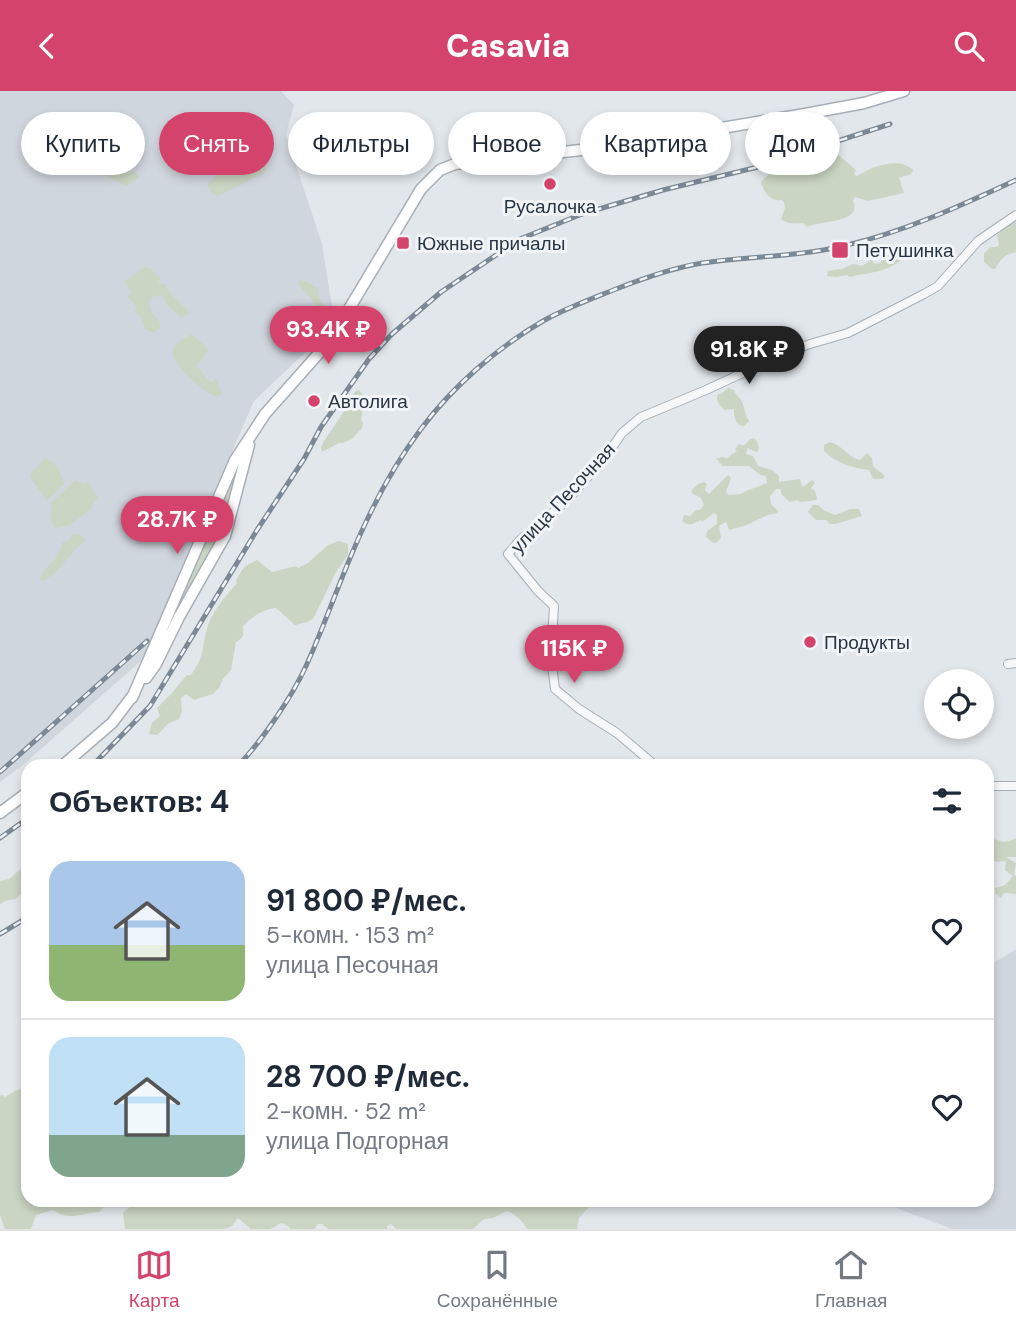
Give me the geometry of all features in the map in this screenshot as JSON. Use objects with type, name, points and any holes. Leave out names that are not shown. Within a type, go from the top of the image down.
[{"type":"main road","points":[[132,698],[235,460],[265,414],[337,329],[421,189],[440,170],[455,164],[608,147],[790,117],[864,103],[904,91]]},
{"type":"main road","points":[[70,759],[112,723],[156,664],[225,536],[253,432]]},
{"type":"main road","points":[[0,813],[21,797]]},
{"type":"street","name":"улица Песочная","points":[[648,759],[617,733],[579,709],[555,689],[551,657],[554,606],[537,591],[508,554],[520,540],[564,503],[604,459],[622,433],[641,417],[790,351],[848,333],[924,294],[938,286],[978,241],[1016,215]]},
{"type":"street","points":[[994,786],[1016,786]]},
{"type":"shaded area","points":[[0,91],[281,91],[294,105],[292,112],[288,112],[286,135],[288,175],[299,175],[322,244],[333,313],[314,344],[254,401],[142,660],[30,759],[21,759],[21,766],[0,782]]},
{"type":"shaded area","points":[[1016,949],[1016,1229],[952,1229],[894,1207],[994,1207],[994,963]]},
{"type":"green space","points":[[840,156],[856,170],[854,174],[857,176],[892,163],[913,170],[909,175],[899,178],[904,193],[868,201],[855,197],[852,213],[846,217],[807,227],[803,223],[791,223],[781,219],[784,202],[768,195],[761,182],[769,175],[840,175]]},
{"type":"green space","points":[[137,175],[139,177],[127,186],[108,176]]},
{"type":"green space","points":[[217,175],[260,175],[219,196],[212,193],[207,184]]},
{"type":"green space","points":[[1016,221],[1016,252],[1005,256],[995,269],[992,269],[984,262],[984,254],[990,247],[999,245],[997,235]]},
{"type":"green space","points":[[897,251],[904,254],[904,257],[886,269],[850,277],[827,276],[827,271],[853,264],[862,266],[871,260],[875,264],[880,263],[888,254]]},
{"type":"green space","points":[[145,267],[161,277],[158,283],[166,285],[168,291],[189,312],[182,318],[166,304],[163,295],[154,295],[149,302],[160,328],[153,333],[145,329],[141,317],[134,311],[137,307],[127,296],[131,294],[125,281]]},
{"type":"green space","points":[[300,280],[316,288],[320,286],[318,296],[325,309],[322,328],[296,331],[296,317],[306,314],[311,317],[316,314],[314,303],[298,283]]},
{"type":"green space","points":[[192,334],[209,350],[197,366],[209,381],[216,378],[222,394],[217,397],[196,384],[175,360],[174,347]]},
{"type":"green space","points":[[728,388],[734,390],[742,402],[749,421],[744,426],[737,422],[734,409],[725,410],[718,401],[718,394]]},
{"type":"green space","points":[[359,390],[366,399],[361,418],[362,428],[352,439],[322,452],[324,441],[350,398]]},
{"type":"green space","points":[[754,438],[759,448],[757,452],[747,448],[746,454],[753,456],[758,466],[772,470],[779,476],[779,482],[800,479],[803,487],[812,480],[815,483],[811,488],[817,499],[790,502],[780,489],[776,489],[770,496],[771,504],[777,513],[729,530],[725,522],[719,526],[721,538],[716,543],[712,542],[706,537],[707,531],[717,524],[717,515],[714,513],[702,522],[701,520],[691,524],[682,521],[684,515],[690,516],[704,505],[692,490],[704,482],[707,484],[705,490],[709,494],[728,475],[731,478],[726,492],[729,495],[741,494],[767,483],[766,476],[760,475],[749,466],[723,466],[716,459],[727,458],[737,451],[735,449],[739,444],[744,446]]},
{"type":"green space","points":[[830,442],[860,460],[867,453],[872,458],[873,466],[885,476],[882,479],[873,479],[869,470],[834,459],[824,451],[824,445]]},
{"type":"green space","points":[[46,458],[58,467],[64,484],[47,501],[30,477],[33,470]]},
{"type":"green space","points":[[241,459],[217,540],[181,600]]},
{"type":"green space","points":[[76,480],[83,484],[88,482],[98,498],[92,508],[70,525],[56,528],[51,520],[52,502]]},
{"type":"green space","points":[[813,505],[835,515],[850,509],[859,509],[862,516],[830,524],[826,520],[816,520],[808,512]]},
{"type":"green space","points":[[72,534],[79,534],[85,539],[83,545],[43,581],[40,579],[43,571],[57,557],[55,555],[63,542],[67,542]]},
{"type":"green space","points":[[339,541],[348,544],[348,555],[336,572],[313,619],[295,625],[276,608],[254,617],[243,626],[243,635],[236,642],[231,670],[219,688],[213,694],[194,700],[186,694],[181,698],[182,711],[179,719],[169,723],[157,735],[149,734],[152,723],[160,716],[157,708],[195,668],[201,657],[212,616],[237,583],[236,580],[244,567],[257,560],[272,572],[296,566],[298,568],[308,563],[328,545]]},
{"type":"green space","points":[[994,839],[1004,842],[1016,839],[1016,857],[1006,857],[1016,863],[1016,894],[1004,893],[1001,898],[995,893],[995,888],[1005,885],[1013,876],[1005,870],[1006,862],[996,862]]},
{"type":"green space","points":[[21,869],[21,894],[16,899],[0,904],[0,881],[9,879]]},
{"type":"green space","points":[[21,1089],[21,1207],[104,1207],[100,1212],[65,1216],[53,1210],[36,1215],[31,1229],[5,1229],[0,1215],[0,1096],[5,1097]]},
{"type":"green space","points":[[130,1207],[589,1207],[579,1218],[577,1229],[527,1229],[518,1218],[507,1211],[484,1219],[473,1229],[396,1229],[391,1224],[387,1229],[328,1229],[318,1224],[314,1229],[291,1229],[282,1223],[270,1229],[251,1229],[238,1218],[231,1227],[223,1229],[125,1229],[123,1213]]},
{"type":"railway","points":[[99,759],[150,706],[257,530],[304,459],[321,427],[369,359],[392,334],[441,292],[520,239],[582,214],[663,190],[758,167],[890,124]]},
{"type":"railway","points":[[244,759],[266,732],[300,678],[359,538],[399,462],[421,429],[447,398],[509,343],[561,312],[658,274],[702,263],[808,252],[866,240],[931,217],[1016,180]]},
{"type":"railway","points":[[0,772],[147,641]]},
{"type":"railway","points":[[0,838],[21,823]]},
{"type":"railway","points":[[0,934],[21,921]]},
{"type":"place","name":"Русалочка","points":[[550,184]]},
{"type":"place","name":"Южные причалы","points":[[403,243]]},
{"type":"place","name":"Петушинка","points":[[840,250]]},
{"type":"place","name":"Автолига","points":[[314,401]]},
{"type":"place","name":"Продукты","points":[[810,642]]}]
